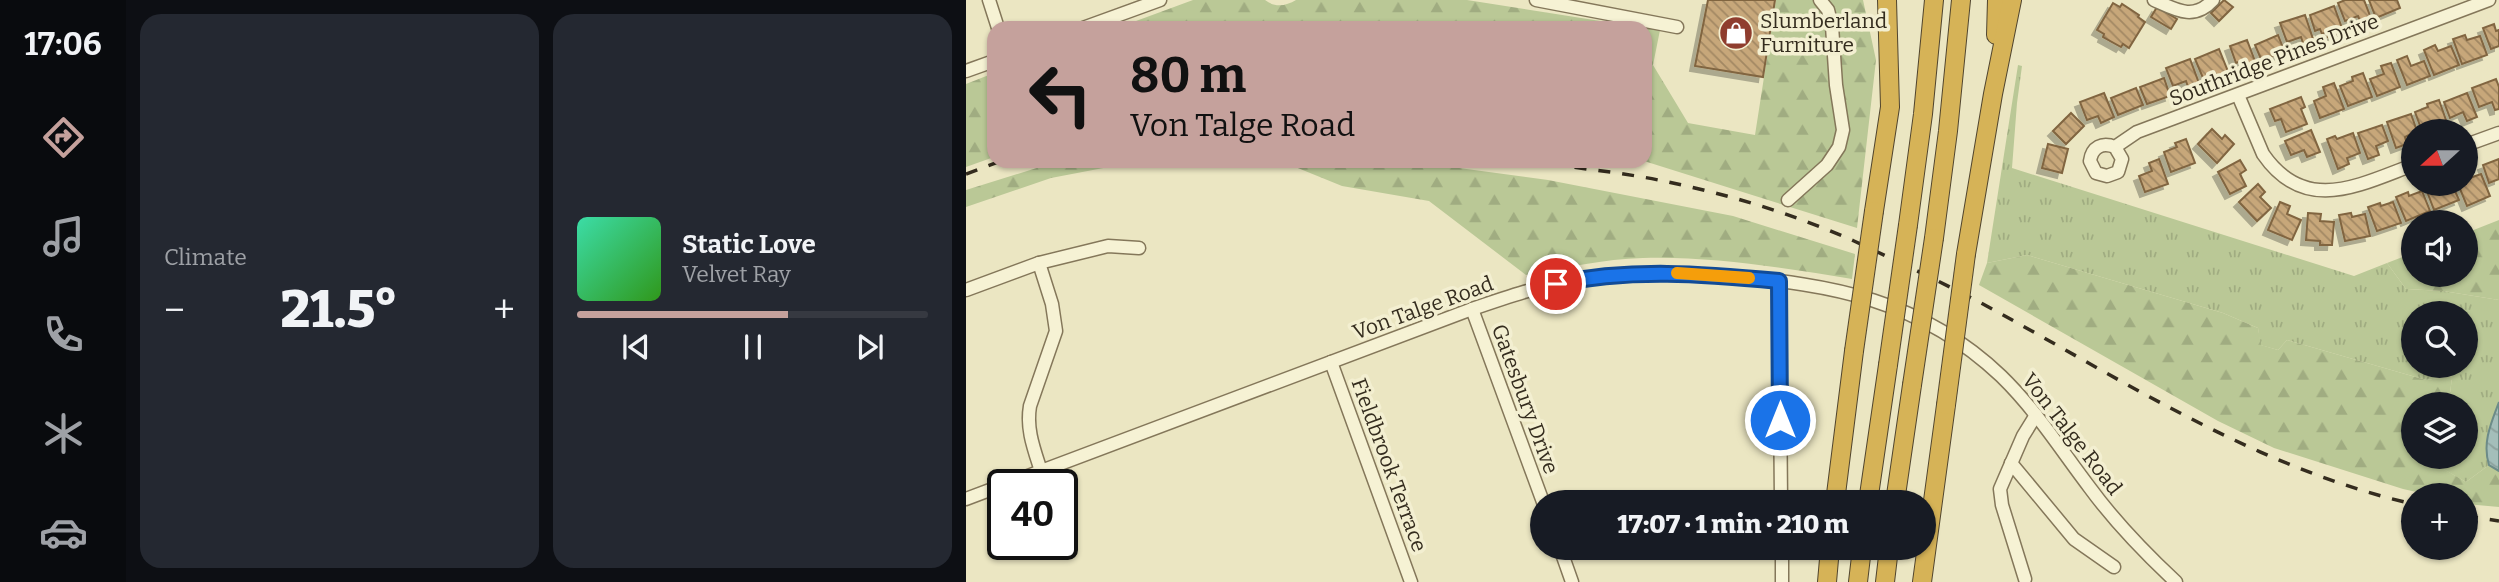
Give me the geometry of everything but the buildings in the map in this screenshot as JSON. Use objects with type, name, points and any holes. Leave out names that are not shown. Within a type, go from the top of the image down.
[{"type":"highway","points":[[1874,0],[1890,107]]},
{"type":"highway","points":[[1837,490],[1890,107],[1886,0]]},
{"type":"highway","points":[[1870,490],[1923,114],[1934,0]]},
{"type":"highway","points":[[1897,490],[1934,238],[1961,0]]},
{"type":"highway","points":[[1993,94],[1997,0]]},
{"type":"highway","points":[[1922,582],[1966,254],[2012,0]]},
{"type":"highway","points":[[1827,582],[1829,560]]},
{"type":"highway","points":[[1858,582],[1861,560]]},
{"type":"highway","points":[[1885,582],[1888,560]]},
{"type":"street","points":[[989,0],[996,21]]},
{"type":"street","points":[[1097,21],[1128,5],[1160,0]]},
{"type":"street","points":[[1536,0],[1646,21]]},
{"type":"street","points":[[1788,200],[1827,165],[1839,147],[1843,130],[1836,85],[1832,26],[1828,10],[1820,0]]},
{"type":"street","points":[[2154,0],[2180,13],[2196,12],[2213,0]]},
{"type":"street","name":"Southridge Pines Drive","points":[[2115,147],[2137,132],[2489,0]]},
{"type":"street","points":[[1652,22],[1678,27]]},
{"type":"street","points":[[966,71],[987,64]]},
{"type":"street","points":[[2238,95],[2263,154],[2277,171],[2301,186],[2330,192],[2353,187],[2401,169]]},
{"type":"street","points":[[2478,141],[2499,133]]},
{"type":"street","points":[[966,290],[1039,263],[1108,246],[1139,248]]},
{"type":"street","points":[[1039,263],[1052,304],[1056,331],[1028,418],[1040,469]]},
{"type":"street","name":"Von Talge Road","points":[[1046,469],[1472,309],[1548,285],[1622,274],[1682,273],[1779,281],[1819,286],[1859,296],[1933,326],[1987,364],[2036,415],[2107,510],[2176,582]]},
{"type":"street","points":[[1779,281],[1781,490]]},
{"type":"street","name":"Gatesbury Drive","points":[[1472,309],[1539,490]]},
{"type":"street","name":"Fieldbrook Terrace","points":[[1331,362],[1410,582]]},
{"type":"street","points":[[2025,579],[2002,505],[2000,489],[2023,436],[2036,415]]},
{"type":"street","points":[[2011,463],[2074,539],[2114,567]]},
{"type":"street","name":"Von Talge Road","points":[[966,499],[987,491]]},
{"type":"street","points":[[1564,560],[1572,582]]},
{"type":"street","points":[[1782,560],[1782,582]]},
{"type":"green space","points":[[1193,0],[1265,0],[1281,5],[1296,0],[1467,0],[1600,21],[1136,21]]},
{"type":"green space","points":[[1776,0],[1863,0],[1876,60],[1857,228],[1652,164],[1652,29],[1660,30],[1653,65],[1688,123],[1755,135]]},
{"type":"green space","points":[[2018,65],[2022,66],[2012,168],[2354,276],[2387,263],[2401,282],[2401,287],[2406,289],[2443,291],[2499,300],[2499,401],[2487,439],[2489,465],[2466,482],[2443,469],[2478,469],[2478,392],[2450,392],[2452,378],[2478,378],[2478,301],[2401,301],[2401,373],[2287,340],[2278,350],[2260,345],[2258,328],[2223,313],[2027,255],[1987,263]]},
{"type":"green space","points":[[987,76],[987,160],[966,167],[966,84]]},
{"type":"green space","points":[[1037,168],[1103,168],[1051,178],[966,207],[966,190]]},
{"type":"green space","points":[[1298,168],[1459,168],[1548,180],[1733,216],[1855,254],[1852,279],[1748,264],[1669,258],[1614,260],[1526,275],[1429,201],[1342,186]]},
{"type":"green space","points":[[2499,220],[2499,300],[2443,291],[2406,289],[2405,287],[2478,287],[2478,228]]},
{"type":"green space","points":[[2027,255],[2223,313],[2258,328],[2261,345],[2278,350],[2287,340],[2401,373],[2401,378],[2452,378],[2450,392],[2401,392],[2401,469],[2444,469],[2466,482],[2489,465],[2499,471],[2499,507],[2478,505],[2478,483],[2401,483],[2401,488],[2274,448],[2218,421],[1979,285],[1987,263]]},
{"type":"green space","points":[[2401,258],[2401,282],[2387,263]]},
{"type":"water","points":[[2499,402],[2499,471],[2489,465],[2486,449],[2488,433]]},
{"type":"railway","points":[[966,174],[987,166]]},
{"type":"railway","points":[[1579,168],[1668,182],[1715,193],[1786,214],[1854,241],[1967,296],[2139,391],[2245,445],[2355,488],[2401,501]]},
{"type":"railway","points":[[2478,518],[2499,521]]},
{"type":"slow traffic","points":[[1677,273],[1749,278]]},
{"type":"place","name":"Slumberland Furniture","points":[[1736,33]]},
{"type":"route","points":[[1556,284],[1598,276],[1642,273],[1779,281],[1780,420]]}]
